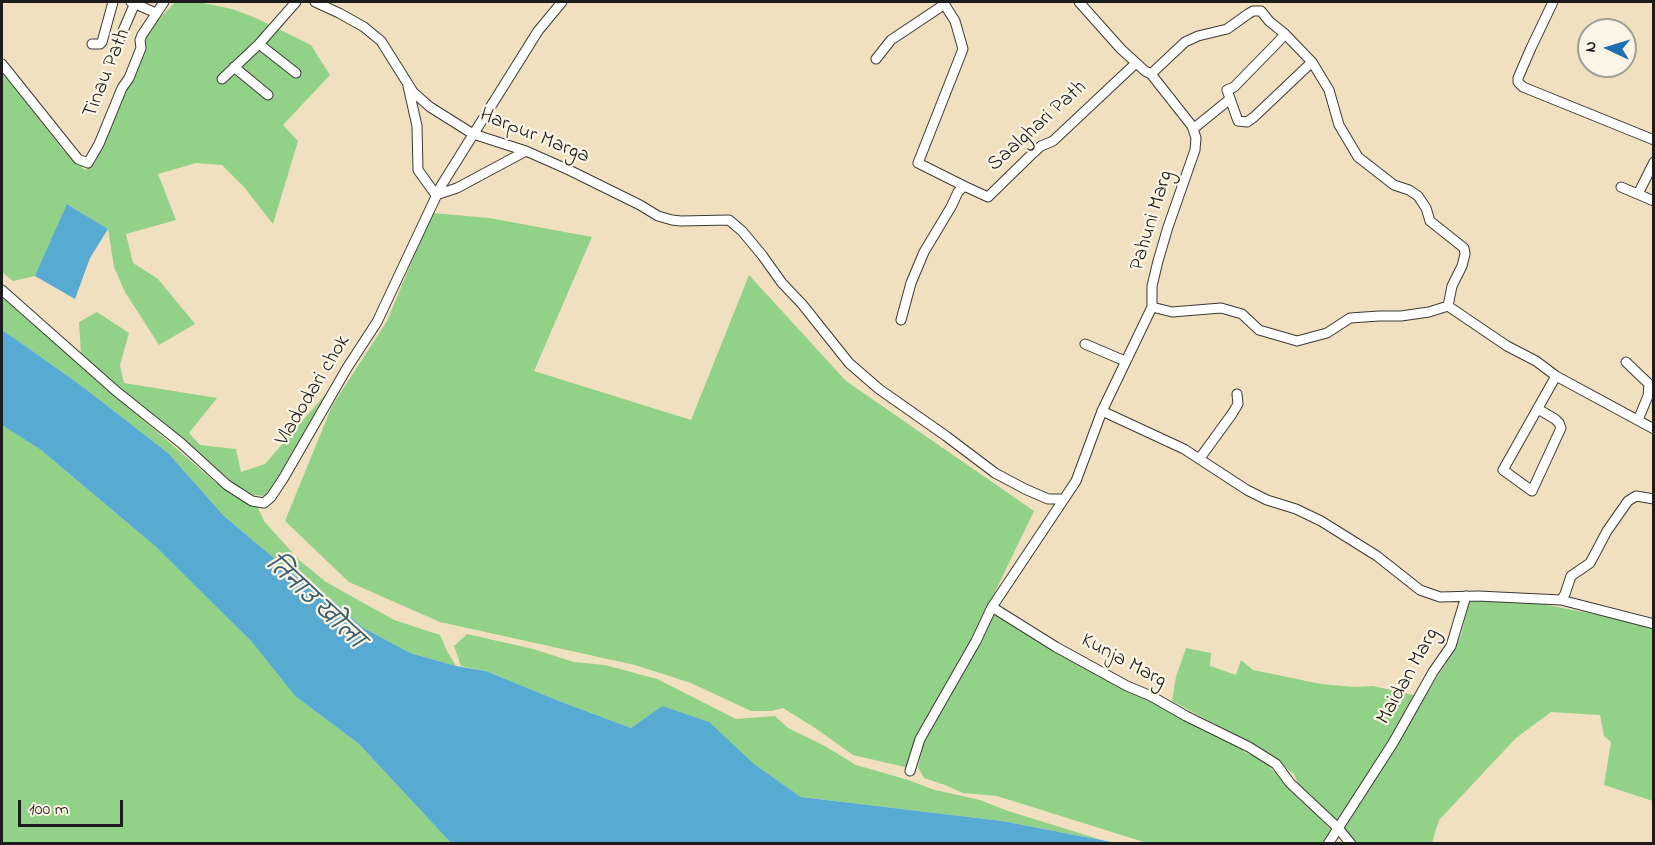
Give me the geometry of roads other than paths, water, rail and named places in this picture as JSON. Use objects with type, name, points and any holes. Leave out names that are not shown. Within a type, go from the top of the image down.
[{"type":"street","name":"Tinau Path","points":[[92,44],[102,42],[113,2]]},
{"type":"street","name":"Tinau Path","points":[[2,64],[78,159],[88,163],[132,71],[141,48],[140,39],[164,2]]},
{"type":"street","points":[[222,79],[259,45],[296,2]]},
{"type":"street","name":"Harpur Marga","points":[[315,2],[364,27],[381,41],[413,92],[430,107],[473,134],[526,151],[608,188],[658,216],[672,220],[729,220],[742,231],[849,363],[879,389],[995,473],[1048,499],[1065,499]]},
{"type":"street","name":"Vladodari chok","points":[[2,290],[116,392],[181,443],[227,485],[252,501],[264,503],[271,497],[283,478],[347,368],[377,322],[436,195],[538,31],[562,2]]},
{"type":"street","points":[[1093,2],[1083,5],[1136,63],[1151,74],[1193,129],[1230,99]]},
{"type":"street","points":[[1553,2],[1518,82],[1523,87],[1653,140]]},
{"type":"street","points":[[119,40],[138,3],[156,12]]},
{"type":"street","points":[[876,59],[891,40],[944,3],[955,21],[963,49],[918,163],[964,186],[958,192],[924,252],[911,283],[901,320]]},
{"type":"street","points":[[1151,74],[1185,42],[1227,29],[1253,11],[1261,11],[1312,62],[1329,90],[1339,124],[1358,157],[1394,184],[1418,196],[1426,208],[1430,221],[1464,248],[1462,266],[1452,286],[1448,306]]},
{"type":"street","points":[[1285,34],[1234,87],[1227,90],[1238,121],[1247,122],[1312,62]]},
{"type":"street","points":[[259,45],[296,73]]},
{"type":"street","name":"Saalghari Path","points":[[964,186],[988,197],[1041,146],[1053,141],[1136,63]]},
{"type":"street","points":[[234,67],[268,95]]},
{"type":"street","points":[[407,82],[417,126],[418,170],[436,195],[457,188],[526,151]]},
{"type":"street","name":"Pahuni Marg","points":[[1152,307],[1152,286],[1158,261],[1168,226],[1196,150],[1193,129]]},
{"type":"street","points":[[1638,195],[1653,162]]},
{"type":"street","points":[[1621,187],[1653,201]]},
{"type":"street","points":[[910,771],[920,739],[976,641],[992,607],[1076,481],[1102,411],[1152,307],[1172,312],[1221,308],[1242,314],[1259,330],[1297,341],[1327,333],[1350,318],[1379,315],[1401,316],[1429,312],[1448,306]]},
{"type":"street","points":[[1448,306],[1556,376],[1653,429]]},
{"type":"street","points":[[1085,344],[1125,361]]},
{"type":"street","points":[[1626,362],[1649,384],[1648,396],[1638,420]]},
{"type":"street","points":[[1538,409],[1559,423],[1561,428],[1532,491],[1503,470],[1556,376]]},
{"type":"street","points":[[1200,458],[1238,404],[1237,394]]},
{"type":"street","points":[[1102,411],[1167,440],[1200,458],[1247,490],[1267,500],[1296,508],[1355,541],[1420,590],[1440,597],[1561,600],[1653,624]]},
{"type":"street","points":[[1561,600],[1571,576],[1590,563],[1628,501],[1636,496],[1653,499]]},
{"type":"street","name":"Maidan Marg","points":[[1338,828],[1451,646],[1466,596]]},
{"type":"street","name":"Kunja Marg","points":[[992,607],[1056,647],[1127,686],[1249,747],[1276,764],[1290,783],[1338,828]]},
{"type":"street","points":[[1328,843],[1338,828],[1351,843]]},
{"type":"water","points":[[67,204],[108,229],[90,258],[75,299],[35,276]]},
{"type":"water","name":"तिनाउ खोला","points":[[2,330],[83,387],[168,453],[224,516],[293,574],[332,600],[362,627],[410,653],[456,666],[486,671],[631,728],[662,706],[709,722],[754,764],[801,797],[1002,821],[1117,843],[451,843],[359,744],[295,696],[252,642],[155,546],[41,450],[2,425]]}]
